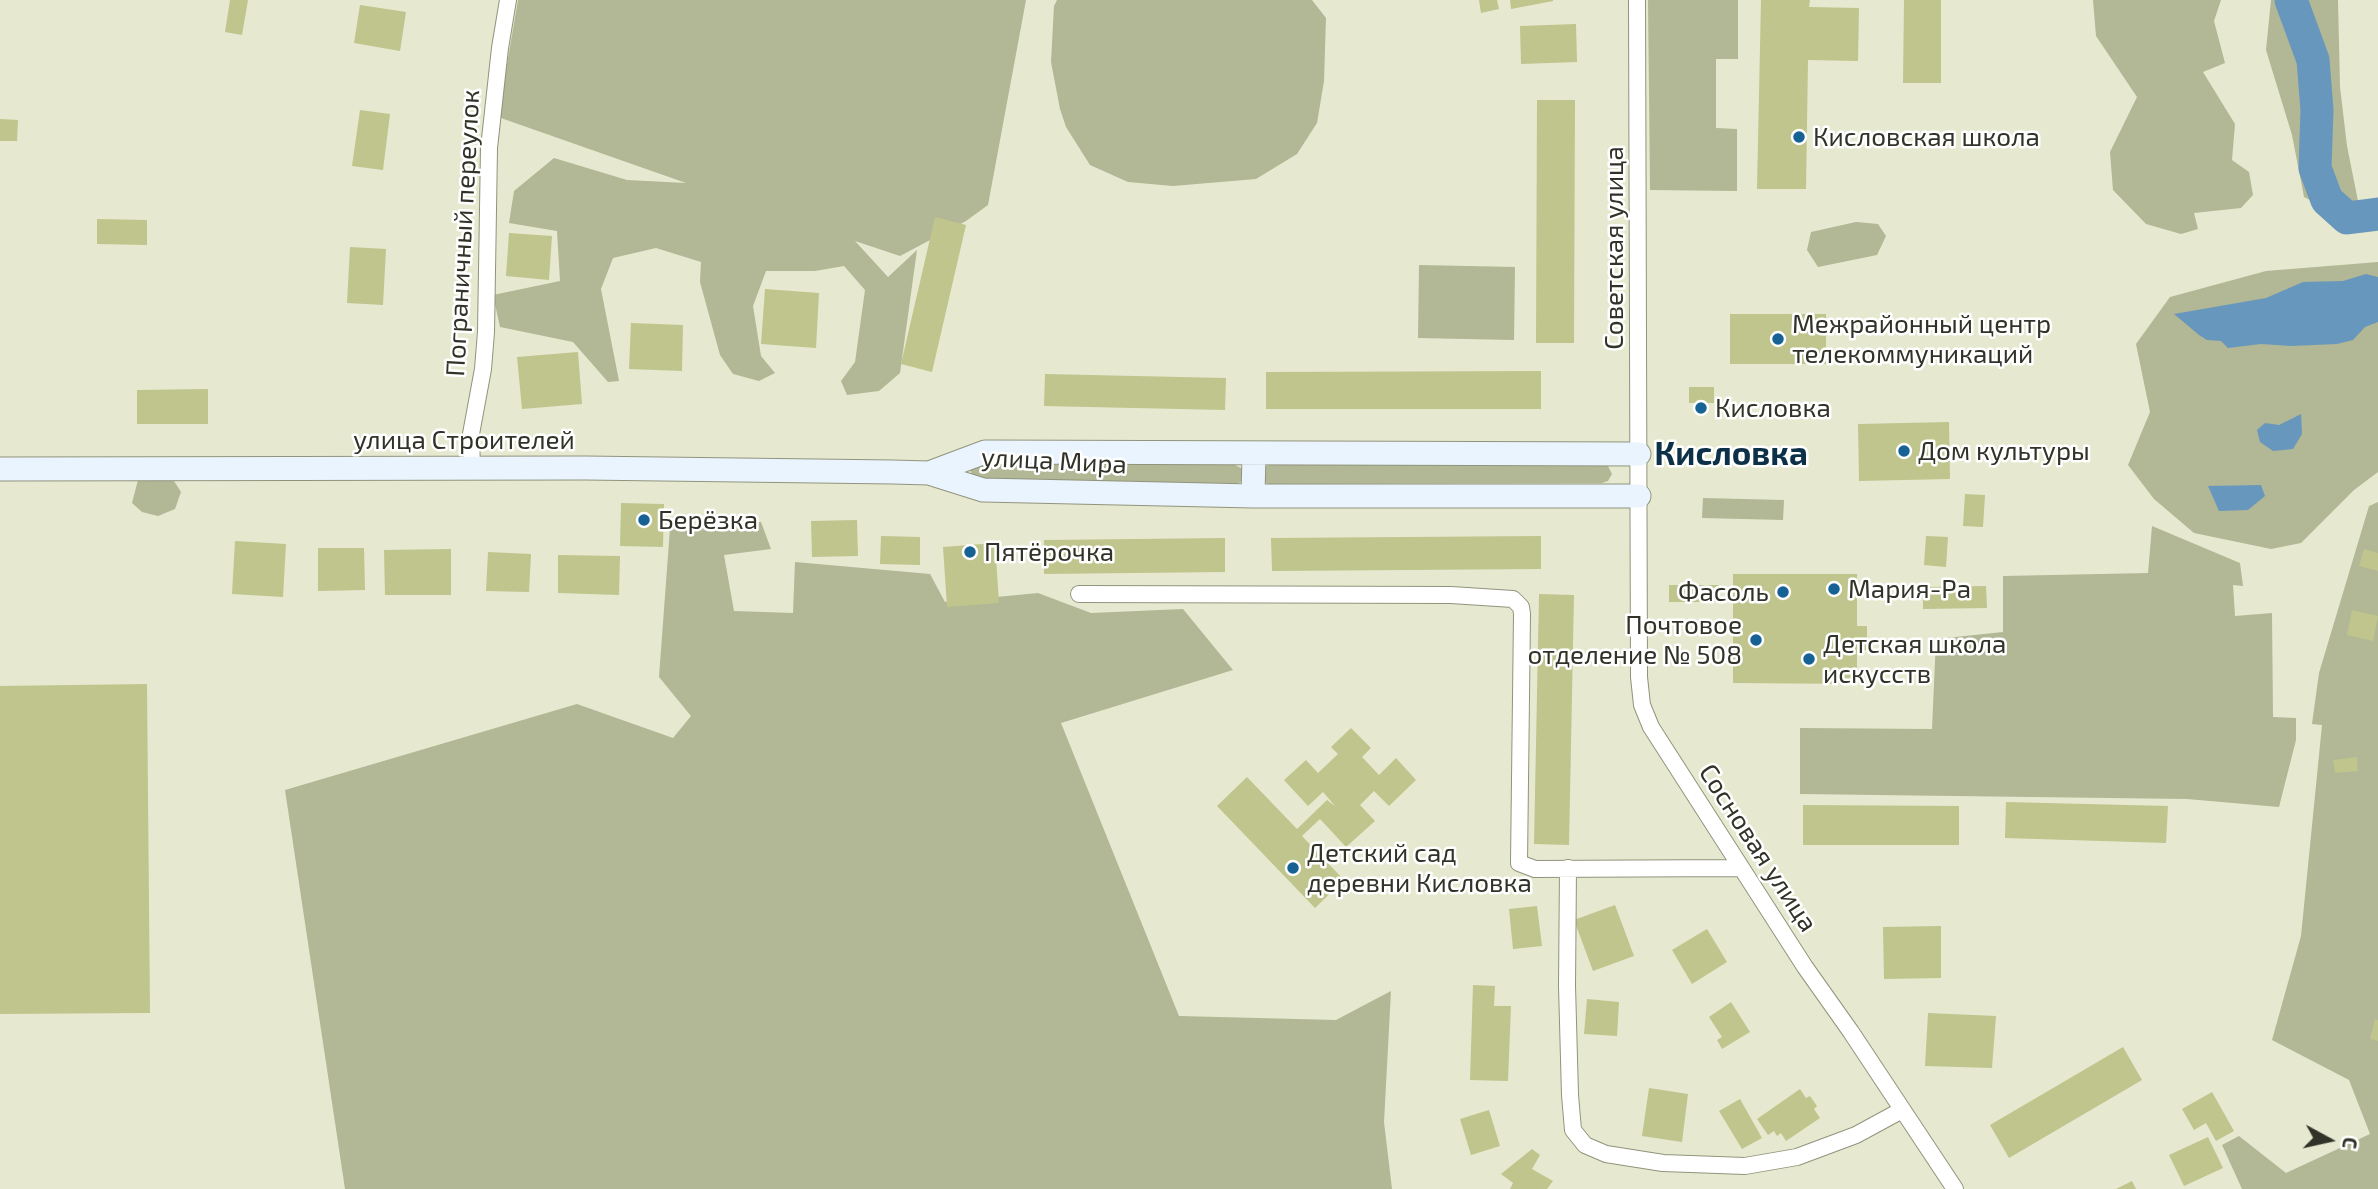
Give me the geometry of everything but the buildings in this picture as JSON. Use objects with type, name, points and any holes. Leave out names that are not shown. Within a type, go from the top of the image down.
[{"type":"street","name":"Пограничный переулок","points":[[472,469],[471,434],[486,332],[489,148],[500,48],[509,0]]},
{"type":"street","name":"Советская улица","points":[[1637,0],[1639,496]]},
{"type":"street","name":"улица Мира","points":[[929,473],[985,452],[1639,454]]},
{"type":"street","points":[[1252,496],[1254,454]]},
{"type":"street","name":"улица Строителей","points":[[0,469],[640,468],[929,473]]},
{"type":"street","name":"улица Мира","points":[[929,473],[983,490],[1252,496],[1639,496]]},
{"type":"street","name":"Сосновая улица","points":[[1639,496],[1639,677],[1642,705],[1651,727],[1805,967],[1891,1090],[1955,1189]]},
{"type":"street","points":[[1079,594],[1451,595],[1513,599],[1521,607],[1522,614],[1519,863],[1535,869],[1741,868]]},
{"type":"street","points":[[1568,868],[1567,986],[1571,1107],[1573,1130],[1585,1145],[1606,1154],[1663,1163],[1745,1166],[1797,1157],[1856,1135],[1902,1110]]},
{"type":"green space","points":[[518,0],[1026,0],[988,205],[966,221],[900,256],[855,241],[888,277],[917,250],[900,373],[879,391],[847,395],[841,381],[855,362],[865,290],[844,266],[815,271],[766,271],[753,306],[761,356],[775,373],[759,381],[733,374],[720,355],[700,282],[701,262],[656,248],[613,258],[601,289],[619,381],[608,382],[573,342],[500,327],[493,295],[560,281],[557,231],[509,223],[514,191],[554,158],[627,180],[686,183],[498,117]]},
{"type":"green space","points":[[1057,0],[1312,0],[1326,18],[1324,81],[1317,123],[1297,154],[1256,179],[1173,186],[1128,182],[1090,165],[1066,127],[1060,109],[1051,62],[1054,6]]},
{"type":"green space","points":[[1648,0],[1738,0],[1738,59],[1716,59],[1716,128],[1737,129],[1737,191],[1650,190]]},
{"type":"green space","points":[[2093,0],[2221,0],[2214,21],[2225,63],[2203,72],[2235,124],[2232,160],[2249,172],[2253,195],[2241,208],[2194,213],[2198,229],[2181,234],[2146,224],[2113,190],[2110,152],[2137,97],[2096,36]]},
{"type":"green space","points":[[2271,0],[2338,0],[2340,87],[2347,146],[2359,206],[2348,219],[2304,197],[2292,135],[2266,50]]},
{"type":"green space","points":[[1856,222],[1878,224],[1886,236],[1877,255],[1818,267],[1807,250],[1811,232]]},
{"type":"green space","points":[[2378,262],[2378,472],[2354,490],[2301,543],[2271,549],[2194,533],[2154,499],[2128,465],[2150,412],[2136,344],[2170,297],[2266,271]]},
{"type":"green space","points":[[1419,265],[1515,267],[1514,340],[1418,338]]},
{"type":"green space","points":[[980,460],[1235,465],[1243,469],[1243,481],[1234,485],[979,479],[974,478],[970,467]]},
{"type":"green space","points":[[1269,465],[1608,466],[1612,474],[1608,481],[1602,483],[1263,482],[1263,467]]},
{"type":"green space","points":[[138,480],[174,481],[181,492],[175,509],[158,516],[142,512],[132,503]]},
{"type":"green space","points":[[1703,498],[1784,500],[1783,520],[1702,518]]},
{"type":"green space","points":[[2378,502],[2378,1189],[2242,1189],[2222,1145],[2239,1136],[2286,1173],[2370,1134],[2349,1080],[2272,1040],[2301,936],[2322,725],[2312,724],[2319,673],[2369,506]]},
{"type":"green space","points":[[761,522],[771,549],[724,555],[734,611],[793,613],[795,562],[930,574],[945,602],[1038,593],[1091,613],[1183,609],[1233,670],[1061,723],[1179,1016],[1336,1020],[1391,991],[1384,1122],[1392,1189],[345,1189],[285,790],[577,704],[673,738],[691,716],[659,677],[670,528]]},
{"type":"green space","points":[[2152,526],[2240,563],[2243,586],[2233,585],[2235,616],[2272,613],[2273,717],[2296,718],[2296,740],[2279,807],[2187,799],[1800,794],[1800,728],[1932,729],[1936,639],[2003,632],[2003,576],[2148,573]]},
{"type":"water","points":[[2366,274],[2378,277],[2378,322],[2365,327],[2353,340],[2337,344],[2261,344],[2228,348],[2221,341],[2207,340],[2199,335],[2174,314],[2266,298],[2303,282],[2343,281]]},
{"type":"water","points":[[2301,414],[2302,434],[2293,449],[2273,451],[2260,442],[2257,430],[2265,423],[2279,425]]},
{"type":"water","points":[[2261,485],[2265,496],[2248,510],[2219,511],[2208,486]]},
{"type":"waterway","points":[[2291,0],[2313,60],[2317,110],[2315,168],[2327,200],[2347,218],[2378,214]]},
{"type":"place","name":"Кисловская школа","points":[[1799,137]]},
{"type":"place","name":"Межрайонный центр телекоммуникаций","points":[[1778,339]]},
{"type":"place","name":"Кисловка","points":[[1701,408]]},
{"type":"place","name":"Дом культуры","points":[[1904,451]]},
{"type":"place","name":"Берёзка","points":[[644,520]]},
{"type":"place","name":"Пятёрочка","points":[[970,552]]},
{"type":"place","name":"Мария-Ра","points":[[1834,589]]},
{"type":"place","name":"Фасоль","points":[[1783,592]]},
{"type":"place","name":"Почтовое отделение № 508","points":[[1756,640]]},
{"type":"place","name":"Детская школа искусств","points":[[1809,659]]},
{"type":"place","name":"Детский сад деревни Кисловка","points":[[1293,868]]},
{"type":"district","name":"Кисловка","points":[[1731,454]]}]
